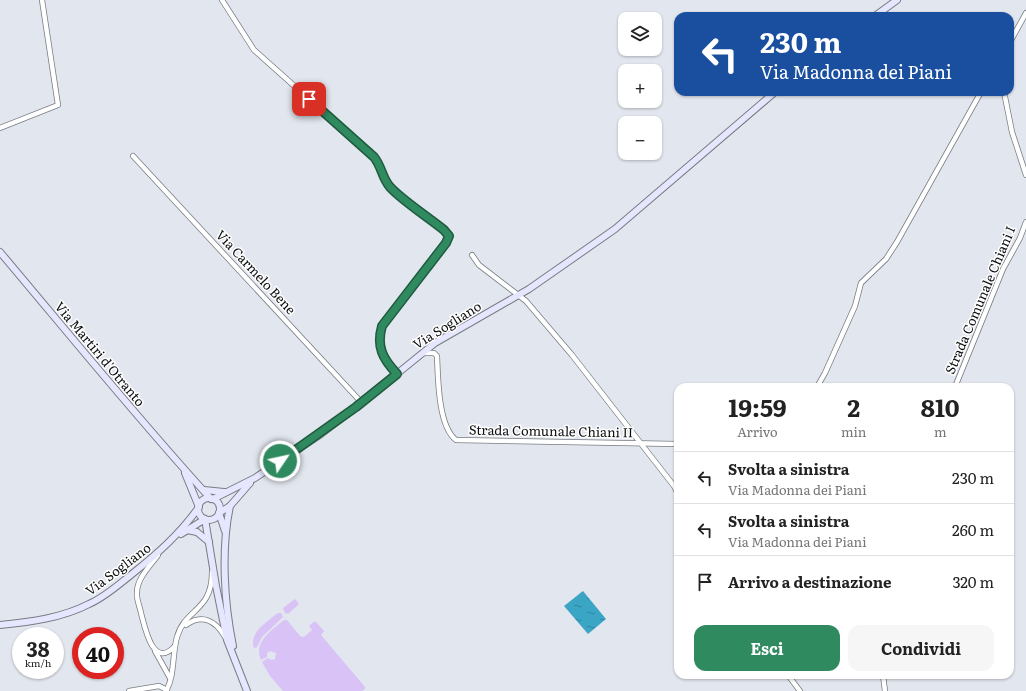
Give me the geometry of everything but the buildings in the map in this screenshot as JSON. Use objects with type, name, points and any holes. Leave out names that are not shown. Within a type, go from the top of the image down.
[{"type":"street","points":[[0,128],[58,105],[42,0]]},
{"type":"street","points":[[222,0],[254,50],[374,157],[380,164],[384,179],[392,188],[444,230],[449,236],[446,243],[382,326],[379,337],[379,348],[384,360],[397,374]]},
{"type":"street","points":[[880,12],[897,0]]},
{"type":"street","points":[[1014,35],[1026,14]]},
{"type":"street","name":"Via Sogliano","points":[[0,625],[48,618],[89,604],[106,594],[174,538],[205,499],[212,499],[255,478],[318,436],[362,403],[435,343],[519,295],[615,229],[770,96]]},
{"type":"street","points":[[819,383],[855,306],[861,283],[886,259],[897,242],[979,96]]},
{"type":"street","points":[[1005,96],[1012,132],[1026,175]]},
{"type":"street","name":"Via Carmelo Bene","points":[[133,156],[362,403]]},
{"type":"street","name":"Strada Comunale Chiani I","points":[[957,383],[1003,269],[1020,238],[1026,222]]},
{"type":"street","name":"Via Martiri d'Otranto","points":[[0,252],[183,469],[212,499]]},
{"type":"street","points":[[472,255],[479,265],[519,295],[572,355],[674,486]]},
{"type":"street","name":"Strada Comunale Chiani II","points":[[422,353],[434,353],[438,356],[438,385],[446,429],[456,440],[674,444]]},
{"type":"street","name":"Via Martiri d'Otranto","points":[[183,469],[199,507]]},
{"type":"street","name":"Via Sogliano","points":[[174,538],[204,519],[212,520],[219,513],[230,506],[237,495],[255,478]]},
{"type":"street","name":"Via Sogliano","points":[[203,490],[211,492],[228,492]]},
{"type":"street","points":[[212,499],[220,506],[219,513],[226,535]]},
{"type":"street","points":[[230,506],[226,535],[226,596],[228,620],[236,661]]},
{"type":"street","points":[[199,507],[200,514],[204,519],[212,554],[221,612],[232,652]]},
{"type":"street","points":[[187,530],[197,532],[209,543]]},
{"type":"street","points":[[161,550],[147,569],[136,592],[143,620],[153,648],[169,680]]},
{"type":"street","points":[[159,686],[166,691],[177,636],[188,619],[205,602],[210,592],[212,583],[212,554]]},
{"type":"street","points":[[183,627],[197,619],[212,622],[218,626],[232,652],[247,691]]},
{"type":"street","points":[[153,648],[159,653],[166,653],[175,646]]},
{"type":"street","points":[[791,679],[800,691]]},
{"type":"street","points":[[884,679],[885,691]]},
{"type":"street","points":[[129,691],[148,690],[169,680]]},
{"type":"shaded area","points":[[295,599],[299,604],[288,614],[285,613],[283,608]]},
{"type":"shaded area","points":[[278,613],[281,613],[283,617],[262,637],[257,647],[254,648],[253,643],[256,632]]},
{"type":"shaded area","points":[[284,620],[287,620],[300,636],[304,637],[312,630],[309,626],[315,621],[324,631],[321,635],[365,687],[365,689],[362,691],[283,691],[270,676],[262,662],[268,658],[271,660],[275,659],[276,653],[270,651],[267,653],[267,657],[261,660],[259,654],[265,637]]},
{"type":"water","points":[[583,591],[606,619],[588,634],[564,606]]},
{"type":"route","points":[[280,461],[318,436],[397,374],[384,360],[379,348],[379,337],[382,326],[446,243],[449,236],[444,230],[392,188],[384,179],[380,164],[374,157],[309,99]]}]
